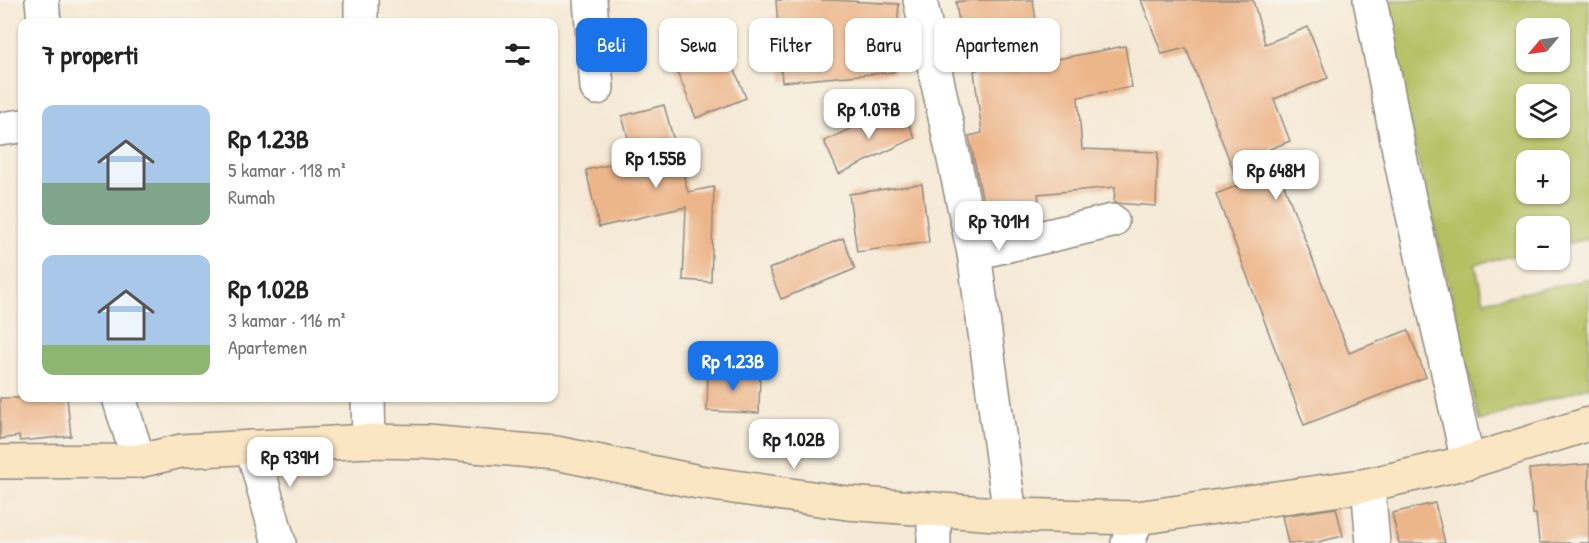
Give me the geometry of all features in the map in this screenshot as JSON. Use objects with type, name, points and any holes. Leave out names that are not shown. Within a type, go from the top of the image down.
[{"type":"street","points":[[42,0],[44,18]]},
{"type":"street","points":[[361,0],[361,18]]},
{"type":"street","points":[[590,0],[597,88]]},
{"type":"street","points":[[920,0],[974,253],[1010,515]]},
{"type":"street","points":[[1370,0],[1402,166],[1468,462]]},
{"type":"street","points":[[0,129],[18,127]]},
{"type":"street","points":[[974,253],[1112,221]]},
{"type":"street","points":[[120,402],[139,461]]},
{"type":"street","points":[[368,402],[369,441]]},
{"type":"street","points":[[0,462],[139,461],[181,451],[369,441],[424,442],[556,453],[699,482],[847,503],[1010,515],[1132,530],[1368,486],[1468,462],[1589,424]]},
{"type":"street","points":[[252,447],[279,543]]},
{"type":"street","points":[[1368,486],[1373,543]]},
{"type":"street","points":[[934,509],[934,543]]},
{"type":"green space","points":[[1379,0],[1589,0],[1589,239],[1570,243],[1570,216],[1516,216],[1516,255],[1475,264],[1484,301],[1589,279],[1589,387],[1479,421],[1454,307]]},
{"type":"building","points":[[776,0],[899,4],[898,18],[845,18],[845,72],[894,72],[782,82],[781,72],[833,72],[833,18],[777,18]]},
{"type":"building","points":[[1033,0],[1036,18],[958,18],[956,2]]},
{"type":"building","points":[[1141,0],[1253,0],[1265,44],[1308,27],[1328,78],[1274,99],[1290,141],[1270,149],[1349,353],[1408,330],[1426,377],[1304,425],[1216,194],[1239,185],[1186,48],[1162,54]]},
{"type":"building","points":[[1125,46],[1132,87],[1078,97],[1082,149],[1158,152],[1156,206],[1114,203],[1115,187],[1038,194],[1039,200],[985,211],[969,136],[982,133],[974,72],[1060,72],[1060,59]]},
{"type":"building","points":[[677,72],[736,72],[746,98],[696,118]]},
{"type":"building","points":[[664,105],[688,192],[714,187],[711,282],[683,280],[686,207],[599,227],[586,170],[634,159],[622,116]]},
{"type":"building","points":[[900,106],[915,138],[839,174],[824,141]]},
{"type":"building","points":[[922,184],[929,242],[857,252],[849,194]]},
{"type":"building","points":[[843,238],[855,269],[781,299],[769,269]]},
{"type":"building","points":[[708,371],[760,373],[759,413],[707,411]]},
{"type":"building","points":[[0,398],[18,398],[18,402],[67,402],[71,436],[20,441],[19,436],[0,439]]},
{"type":"building","points":[[1589,464],[1589,543],[1539,543],[1536,514],[1533,514],[1529,469]]},
{"type":"building","points":[[1435,503],[1445,543],[1399,543],[1392,513]]},
{"type":"building","points":[[1336,508],[1343,536],[1314,543],[1288,543],[1282,516]]}]
